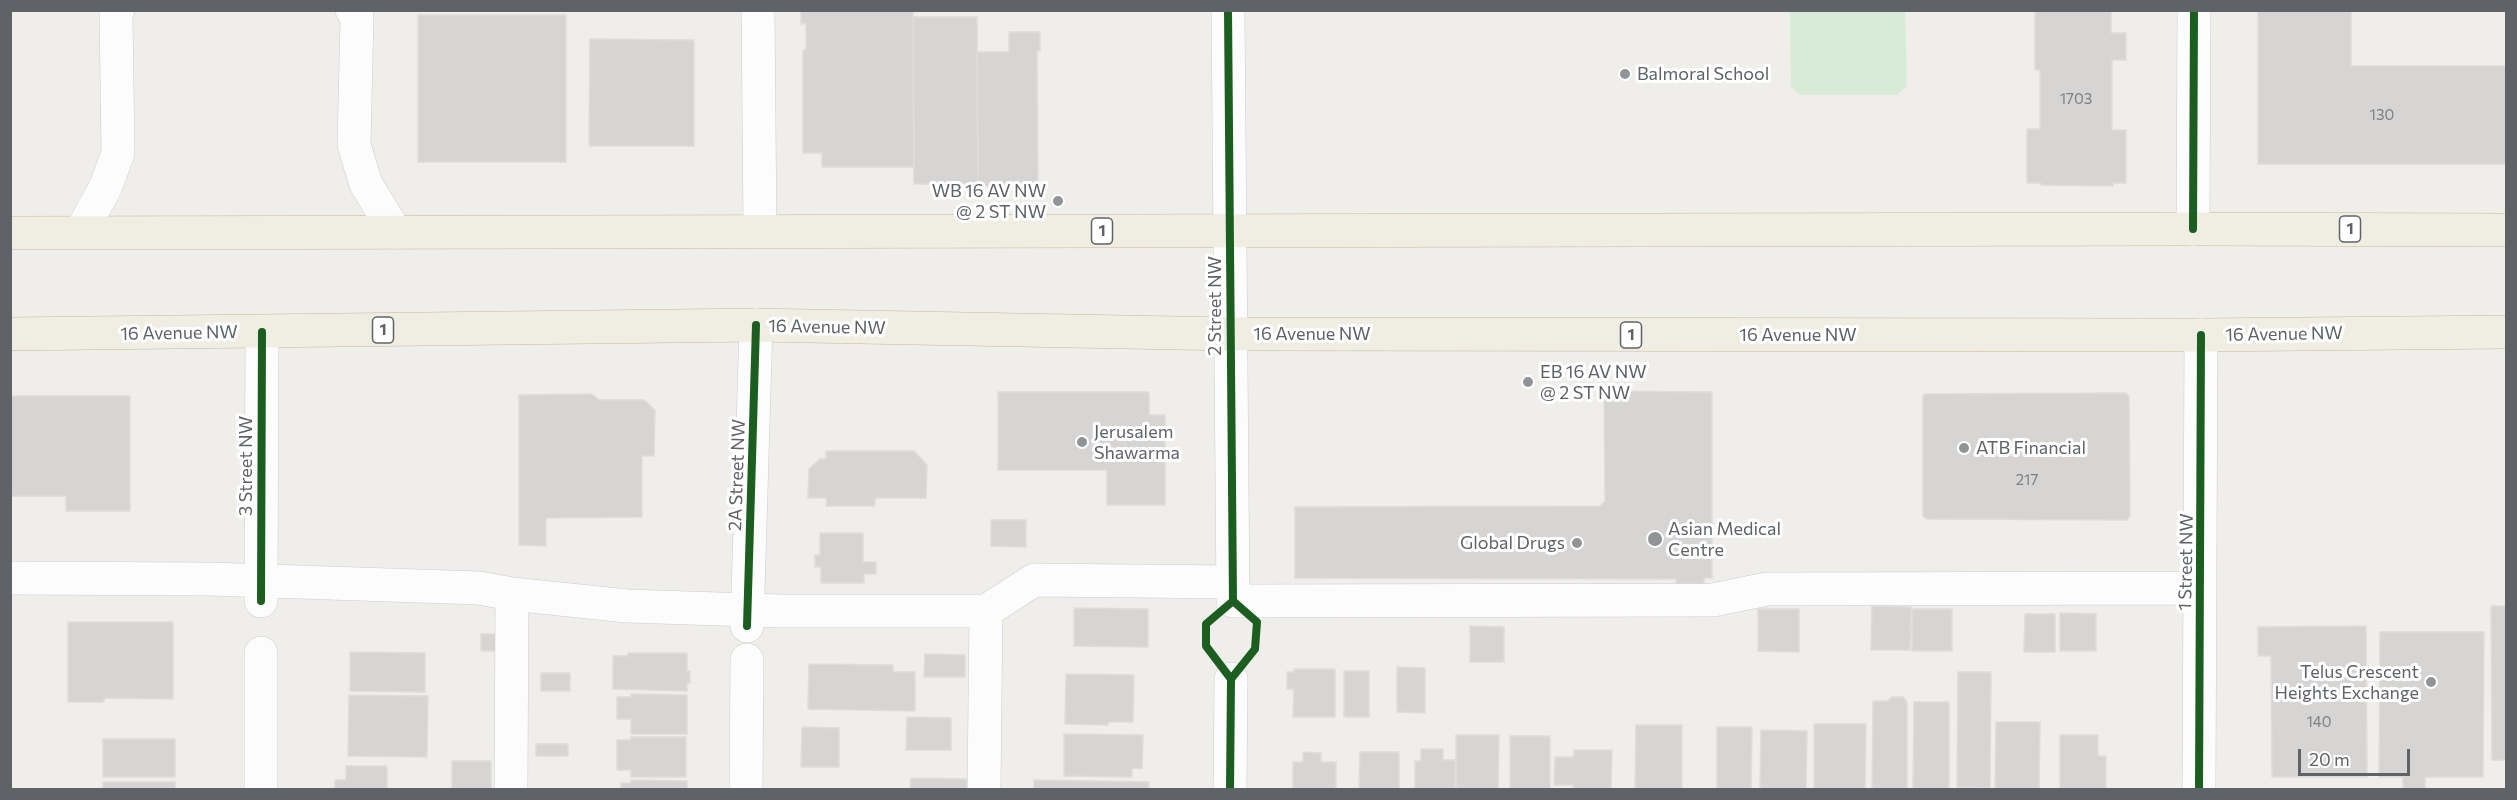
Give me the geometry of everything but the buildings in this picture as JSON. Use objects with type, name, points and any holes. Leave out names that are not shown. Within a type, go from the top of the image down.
[{"type":"highway","name":"1","points":[[10,233],[2506,230]]},
{"type":"highway","name":"16 Avenue NW","points":[[10,334],[756,326],[1230,334],[2201,335],[2506,332]]},
{"type":"street","points":[[81,232],[106,186],[118,153],[116,14],[118,10]]},
{"type":"street","points":[[352,10],[357,17],[354,145],[366,184],[395,232]]},
{"type":"street","points":[[758,10],[760,231]]},
{"type":"street","name":"2 Street NW","points":[[1228,10],[1232,592]]},
{"type":"street","points":[[2193,229],[2194,10]]},
{"type":"street","name":"2A Street NW","points":[[748,618],[756,326]]},
{"type":"street","name":"3 Street NW","points":[[261,591],[262,332]]},
{"type":"street","name":"1 Street NW","points":[[2199,789],[2201,335]]},
{"type":"street","points":[[10,578],[261,591],[479,588],[512,594],[748,618],[986,611],[1034,580],[1232,592],[1713,600],[1767,589],[2200,588]]},
{"type":"street","points":[[511,789],[512,594]]},
{"type":"street","points":[[984,789],[986,611]]},
{"type":"street","points":[[261,653],[261,789]]},
{"type":"street","points":[[746,789],[747,660]]},
{"type":"street","points":[[1230,789],[1231,679]]},
{"type":"green space","points":[[1790,11],[1905,11],[1907,86],[1897,95],[1799,95],[1791,86]]},
{"type":"cycle path","points":[[1228,10],[1233,601]]},
{"type":"cycle path","points":[[2193,229],[2194,10]]},
{"type":"cycle path","points":[[747,626],[756,325]]},
{"type":"cycle path","points":[[261,601],[262,332]]},
{"type":"cycle path","points":[[2199,790],[2201,335]]},
{"type":"cycle path","points":[[1231,679],[1206,646],[1206,624],[1233,601]]},
{"type":"cycle path","points":[[1231,679],[1255,649],[1257,622],[1233,601]]},
{"type":"cycle path","points":[[1230,790],[1231,679]]},
{"type":"place","name":"Balmoral School","points":[[1625,74]]},
{"type":"place","name":"WB 16 AV NW @ 2 ST NW","points":[[1058,201]]},
{"type":"place","name":"EB 16 AV NW @ 2 ST NW","points":[[1528,382]]},
{"type":"place","name":"Jerusalem Shawarma","points":[[1082,442]]},
{"type":"place","name":"ATB Financial","points":[[1964,448]]},
{"type":"place","name":"Asian Medical Centre","points":[[1655,539]]},
{"type":"place","name":"Global Drugs","points":[[1577,543]]},
{"type":"place","name":"Telus Crescent Heights Exchange","points":[[2431,682]]}]
